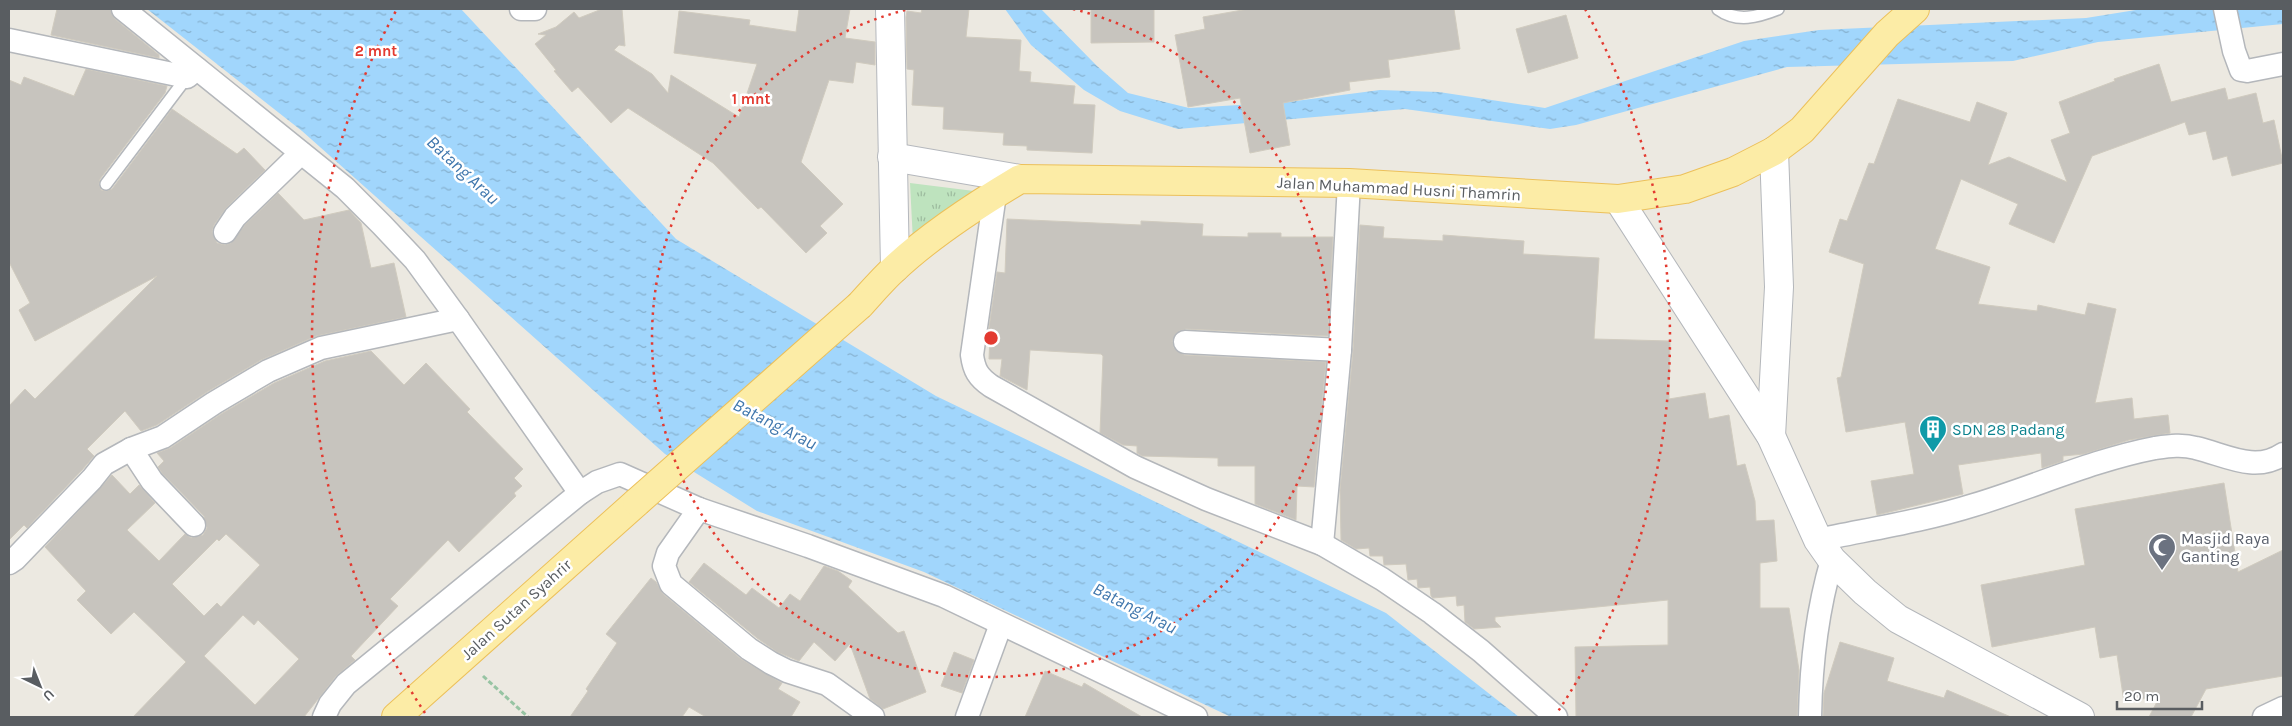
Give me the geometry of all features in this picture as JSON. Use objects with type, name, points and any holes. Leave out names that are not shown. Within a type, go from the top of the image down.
[{"type":"main road","name":"Jalan Muhammad Husni Thamrin","points":[[1020,179],[1349,184],[1618,199],[1685,189],[1733,172],[1774,151],[1802,130],[1887,34],[1915,9]]},
{"type":"main road","points":[[895,268],[995,194],[1020,179]]},
{"type":"main road","name":"Jalan Sutan Syahrir","points":[[396,717],[860,305],[895,268]]},
{"type":"street","points":[[122,9],[192,73],[301,153],[345,188],[382,225],[414,260],[458,319],[580,493]]},
{"type":"street","points":[[522,9],[535,9]]},
{"type":"street","points":[[890,9],[895,268]]},
{"type":"street","points":[[2225,9],[2238,67],[2244,72],[2283,64]]},
{"type":"street","points":[[9,40],[192,73]]},
{"type":"street","points":[[1771,436],[1779,287],[1774,151]]},
{"type":"street","points":[[225,232],[235,217],[301,153]]},
{"type":"street","points":[[892,157],[1020,179]]},
{"type":"street","points":[[1322,544],[1340,350],[1349,184]]},
{"type":"street","points":[[995,194],[972,355],[974,369],[980,378],[1135,467],[1206,499],[1322,544],[1382,579],[1432,613],[1497,664],[1556,717]]},
{"type":"street","points":[[1618,199],[1771,436],[1825,550],[1865,592],[1898,619],[2080,717]]},
{"type":"street","points":[[9,563],[92,479],[104,464],[131,449],[163,437],[214,403],[268,371],[321,348],[458,319]]},
{"type":"street","points":[[1185,342],[1340,350]]},
{"type":"street","points":[[1825,550],[1975,505],[2049,478],[2154,449],[2179,445],[2197,448],[2242,462],[2261,463],[2283,454]]},
{"type":"street","points":[[131,449],[152,481],[194,526]]},
{"type":"street","points":[[324,717],[330,704],[346,684],[580,493],[597,482],[620,474],[699,509],[910,583],[1196,717]]},
{"type":"street","points":[[699,509],[668,553],[664,566],[670,584],[749,649],[787,671],[827,684],[872,717]]},
{"type":"street","points":[[1810,717],[1813,666],[1825,550]]},
{"type":"street","points":[[967,717],[1001,624]]},
{"type":"street","points":[[2264,717],[2283,708]]},
{"type":"lane","points":[[1718,9],[1723,13],[1742,18],[1759,17],[1778,9]]},
{"type":"lane","points":[[106,184],[192,73]]},
{"type":"path","points":[[463,657],[528,717]]},
{"type":"green space","points":[[910,183],[982,192],[913,242]]},
{"type":"water","name":"Batang Arau","points":[[147,9],[461,9],[676,239],[936,396],[1386,613],[1519,717],[1231,717],[924,572],[757,511],[665,454],[302,131]]},
{"type":"water","points":[[1005,9],[1041,9],[1097,66],[1128,93],[1189,108],[1288,102],[1380,90],[1439,92],[1545,108],[1744,41],[1819,30],[2086,18],[2142,9],[2283,9],[2283,24],[2098,42],[2013,61],[1787,67],[1576,125],[1550,129],[1405,109],[1178,129],[1120,111],[1084,90],[1031,45]]},
{"type":"building","points":[[57,9],[110,9],[115,19],[159,55],[159,58],[51,35]]},
{"type":"building","points":[[602,9],[622,9],[625,46],[619,45],[614,50],[652,74],[668,93],[671,75],[739,117],[757,64],[674,53],[679,11],[750,20],[749,25],[796,32],[799,9],[850,9],[845,38],[875,42],[875,65],[856,62],[853,83],[829,80],[801,162],[843,204],[820,226],[827,233],[806,253],[761,207],[758,209],[713,163],[628,108],[611,123],[578,87],[572,92],[554,71],[556,70],[535,44],[546,35],[538,34],[556,27],[574,12],[579,18]]},
{"type":"building","points":[[922,9],[969,9],[966,37],[1021,40],[1019,71],[1031,72],[1030,82],[1075,86],[1073,104],[1095,105],[1092,153],[1027,150],[1027,146],[1003,145],[1004,133],[943,129],[944,107],[912,105],[914,70],[907,69],[906,17],[907,11],[921,13]]},
{"type":"building","points":[[1091,9],[1154,9],[1154,42],[1091,43]]},
{"type":"building","points":[[1248,9],[1454,9],[1460,49],[1388,60],[1390,77],[1349,82],[1350,90],[1283,103],[1290,145],[1250,153],[1240,98],[1188,107],[1175,35],[1205,29],[1203,17]]},
{"type":"building","points":[[1566,15],[1578,58],[1528,73],[1516,29]]},
{"type":"building","points":[[2159,64],[2171,102],[2225,88],[2228,100],[2256,93],[2263,123],[2274,120],[2283,163],[2232,176],[2227,156],[2213,160],[2206,131],[2189,135],[2185,122],[2092,156],[2054,243],[2009,224],[2018,204],[1961,179],[1935,249],[1990,267],[1978,304],[2037,311],[2038,305],[2085,315],[2088,303],[2116,309],[2095,403],[2132,398],[2134,419],[2168,415],[2170,433],[2129,440],[2084,454],[2063,456],[2063,461],[2042,468],[2041,453],[1958,465],[1963,494],[1877,515],[1871,481],[1914,474],[1905,422],[1846,432],[1837,378],[1841,377],[1864,264],[1829,252],[1840,219],[1847,221],[1869,163],[1874,164],[1898,99],[1970,122],[1977,102],[2007,113],[1988,165],[2009,157],[2067,182],[2051,140],[2070,133],[2059,102],[2115,81],[2114,79]]},
{"type":"building","points":[[86,69],[167,86],[165,93],[100,179],[101,190],[112,189],[172,109],[237,154],[244,148],[265,170],[226,208],[214,225],[212,232],[217,243],[225,245],[231,243],[245,225],[278,193],[304,220],[349,210],[361,223],[371,268],[394,263],[406,317],[316,336],[261,360],[157,425],[141,431],[125,411],[87,449],[94,456],[82,470],[27,528],[24,525],[9,540],[9,406],[25,389],[35,399],[157,276],[35,341],[19,310],[30,303],[9,262],[9,80],[21,85],[24,77],[74,96]]},
{"type":"building","points":[[1007,219],[1141,225],[1141,221],[1203,224],[1202,236],[1248,237],[1248,233],[1281,233],[1281,237],[1333,237],[1328,336],[1186,329],[1179,331],[1172,341],[1174,348],[1184,355],[1326,362],[1314,487],[1297,486],[1296,520],[1255,504],[1255,466],[1218,466],[1218,458],[1142,456],[1137,453],[1137,446],[1123,445],[1100,433],[1103,356],[1101,354],[1030,350],[1027,390],[1000,376],[1002,359],[989,359],[990,335],[988,335],[997,272],[1005,273]]},
{"type":"building","points":[[1360,225],[1384,227],[1383,238],[1443,241],[1443,235],[1524,241],[1523,254],[1599,258],[1594,339],[1670,341],[1669,399],[1705,393],[1709,419],[1729,415],[1737,466],[1745,464],[1755,501],[1756,521],[1774,520],[1777,561],[1760,563],[1760,608],[1789,608],[1799,670],[1797,717],[1576,717],[1575,647],[1668,645],[1668,600],[1495,617],[1495,621],[1501,627],[1474,629],[1465,622],[1464,605],[1457,606],[1456,596],[1433,598],[1430,587],[1418,588],[1417,579],[1408,580],[1406,564],[1384,565],[1383,556],[1370,556],[1369,548],[1356,549],[1341,540],[1340,490],[1353,351]]},
{"type":"building","points":[[371,351],[404,385],[426,363],[470,409],[467,412],[523,469],[514,478],[522,486],[514,493],[516,496],[459,552],[448,540],[390,599],[398,606],[351,656],[355,660],[336,676],[304,717],[133,717],[186,662],[134,612],[111,634],[77,600],[86,591],[45,547],[112,475],[130,494],[139,485],[155,503],[127,530],[159,561],[185,534],[191,538],[203,535],[207,528],[204,516],[162,473],[158,467],[164,461],[157,453],[170,448],[221,414],[274,383],[325,361]],"holes":[[[226,534],[260,565],[221,607],[217,603],[204,616],[172,584],[217,539],[219,541]],[[243,615],[254,625],[258,620],[299,659],[255,705],[204,656]]]},
{"type":"building","points":[[2224,483],[2238,572],[2283,550],[2283,676],[2206,689],[2191,717],[2149,717],[2160,696],[2124,702],[2117,655],[2100,658],[2095,627],[1992,647],[1981,585],[2085,565],[2075,509]]},
{"type":"building","points":[[704,563],[746,595],[752,588],[779,608],[790,594],[800,601],[824,566],[838,571],[852,581],[848,587],[898,633],[904,631],[926,692],[883,709],[870,699],[850,644],[835,661],[814,642],[799,661],[777,652],[689,582]]},
{"type":"building","points":[[651,578],[656,582],[663,594],[741,659],[782,683],[778,689],[800,702],[791,717],[706,717],[689,707],[682,717],[570,717],[588,691],[586,689],[617,643],[606,634]]},
{"type":"building","points":[[1840,642],[1894,658],[1887,681],[1944,698],[1947,690],[2011,717],[1823,717],[1824,693]]},
{"type":"building","points":[[954,652],[974,660],[962,693],[941,686]]},
{"type":"building","points":[[1045,671],[1082,687],[1084,683],[1142,717],[1025,717]]},
{"type":"place","name":"SDN 28 Padang","points":[[1933,453]]},
{"type":"place","name":"Masjid Raya Ganting","points":[[2162,571]]}]
